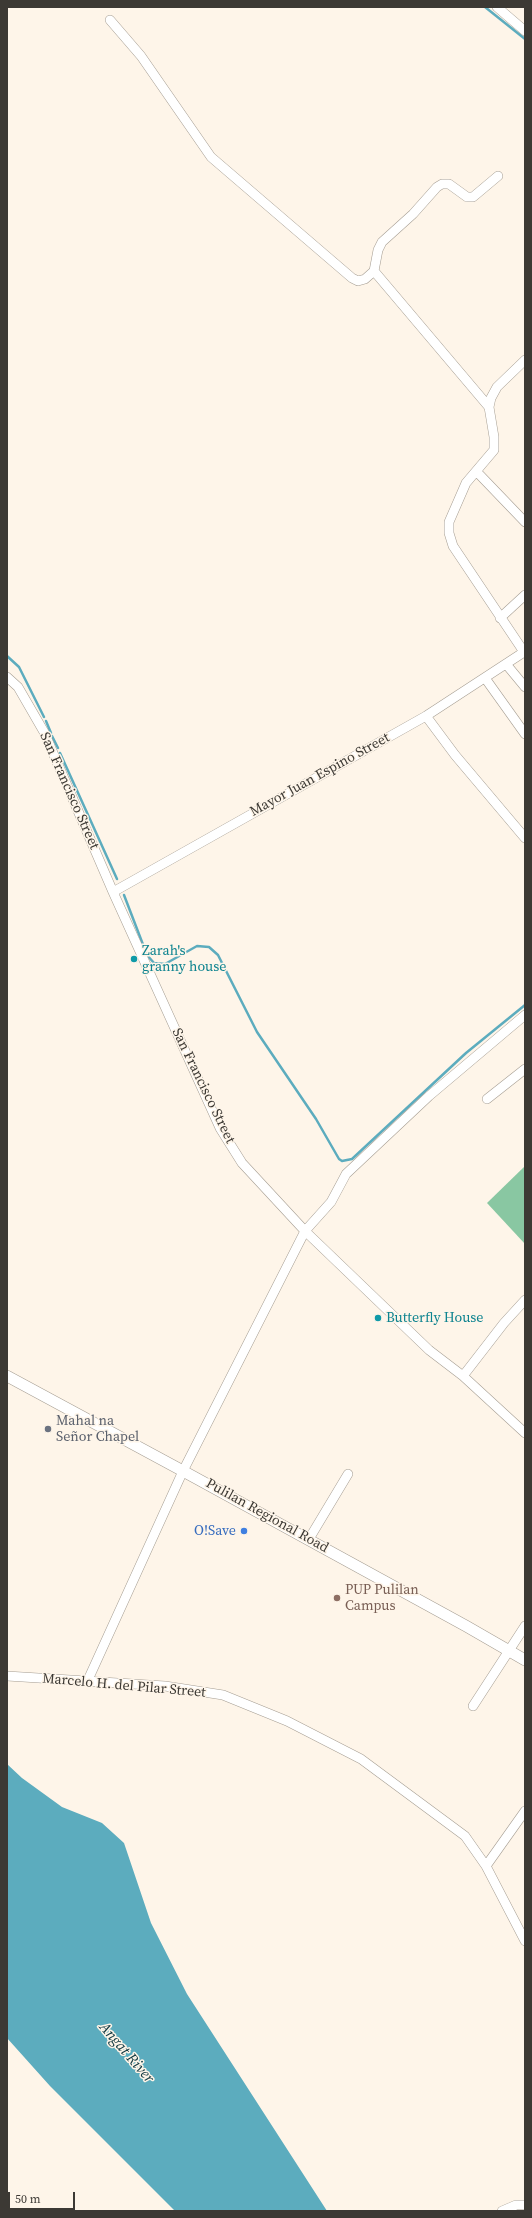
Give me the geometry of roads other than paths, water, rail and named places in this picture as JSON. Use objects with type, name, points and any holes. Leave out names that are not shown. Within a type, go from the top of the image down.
[{"type":"main road","name":"Pulilan Regional Road","points":[[7,1376],[309,1540],[525,1660]]},
{"type":"street","points":[[497,7],[525,31]]},
{"type":"street","points":[[110,20],[141,56],[211,157],[352,278],[358,281],[365,279],[374,271],[378,250],[382,242],[413,214],[437,187],[442,184],[449,184],[467,197],[473,197],[498,176]]},
{"type":"street","points":[[374,271],[489,407]]},
{"type":"street","points":[[525,360],[497,387],[491,398],[489,407],[494,437],[494,450],[466,483],[449,522],[449,533],[453,546],[500,618],[525,596]]},
{"type":"street","points":[[476,471],[525,522]]},
{"type":"street","name":"Mayor Juan Espino Street","points":[[113,892],[426,716],[524,652],[500,618]]},
{"type":"street","points":[[506,664],[525,688]]},
{"type":"street","name":"San Francisco Street","points":[[7,677],[18,687],[44,732],[62,769],[113,892],[220,1128],[242,1163],[305,1231],[429,1350],[463,1376],[525,1433]]},
{"type":"street","points":[[485,678],[525,734]]},
{"type":"street","points":[[426,716],[455,755],[525,838]]},
{"type":"street","points":[[87,1682],[183,1471],[305,1231],[331,1202],[346,1174],[430,1096],[525,1015]]},
{"type":"street","points":[[488,1099],[525,1069]]},
{"type":"street","points":[[463,1376],[504,1323],[525,1300]]},
{"type":"street","points":[[309,1540],[348,1474]]},
{"type":"street","points":[[473,1706],[525,1626]]},
{"type":"street","name":"Marcelo H. del Pilar Street","points":[[7,1676],[165,1686],[223,1695],[287,1721],[361,1759],[465,1836],[486,1866],[525,1941]]},
{"type":"street","points":[[486,1866],[525,1811]]},
{"type":"street","points":[[502,2211],[516,2205],[525,2205]]},
{"type":"water","name":"Angat River","points":[[7,1764],[22,1778],[62,1807],[102,1823],[124,1843],[151,1923],[187,1994],[327,2211],[175,2211],[50,2086],[7,2038]]},
{"type":"waterway","points":[[485,7],[525,39]]},
{"type":"waterway","points":[[7,656],[19,667],[44,717]]},
{"type":"waterway","points":[[46,721],[51,733]]},
{"type":"waterway","points":[[52,736],[58,748]]},
{"type":"waterway","points":[[60,753],[117,879]]},
{"type":"waterway","points":[[124,895],[147,955],[154,963],[165,964],[197,946],[209,947],[218,955],[257,1032],[316,1119],[339,1159],[342,1161],[352,1159],[466,1053],[525,1005]]},
{"type":"place","name":"Zarah's granny house","points":[[134,959]]},
{"type":"place","name":"Butterfly House","points":[[378,1318]]},
{"type":"place","name":"Mahal na Señor Chapel","points":[[48,1429]]},
{"type":"place","name":"O!Save","points":[[244,1531]]},
{"type":"place","name":"PUP Pulilan Campus","points":[[337,1598]]}]
